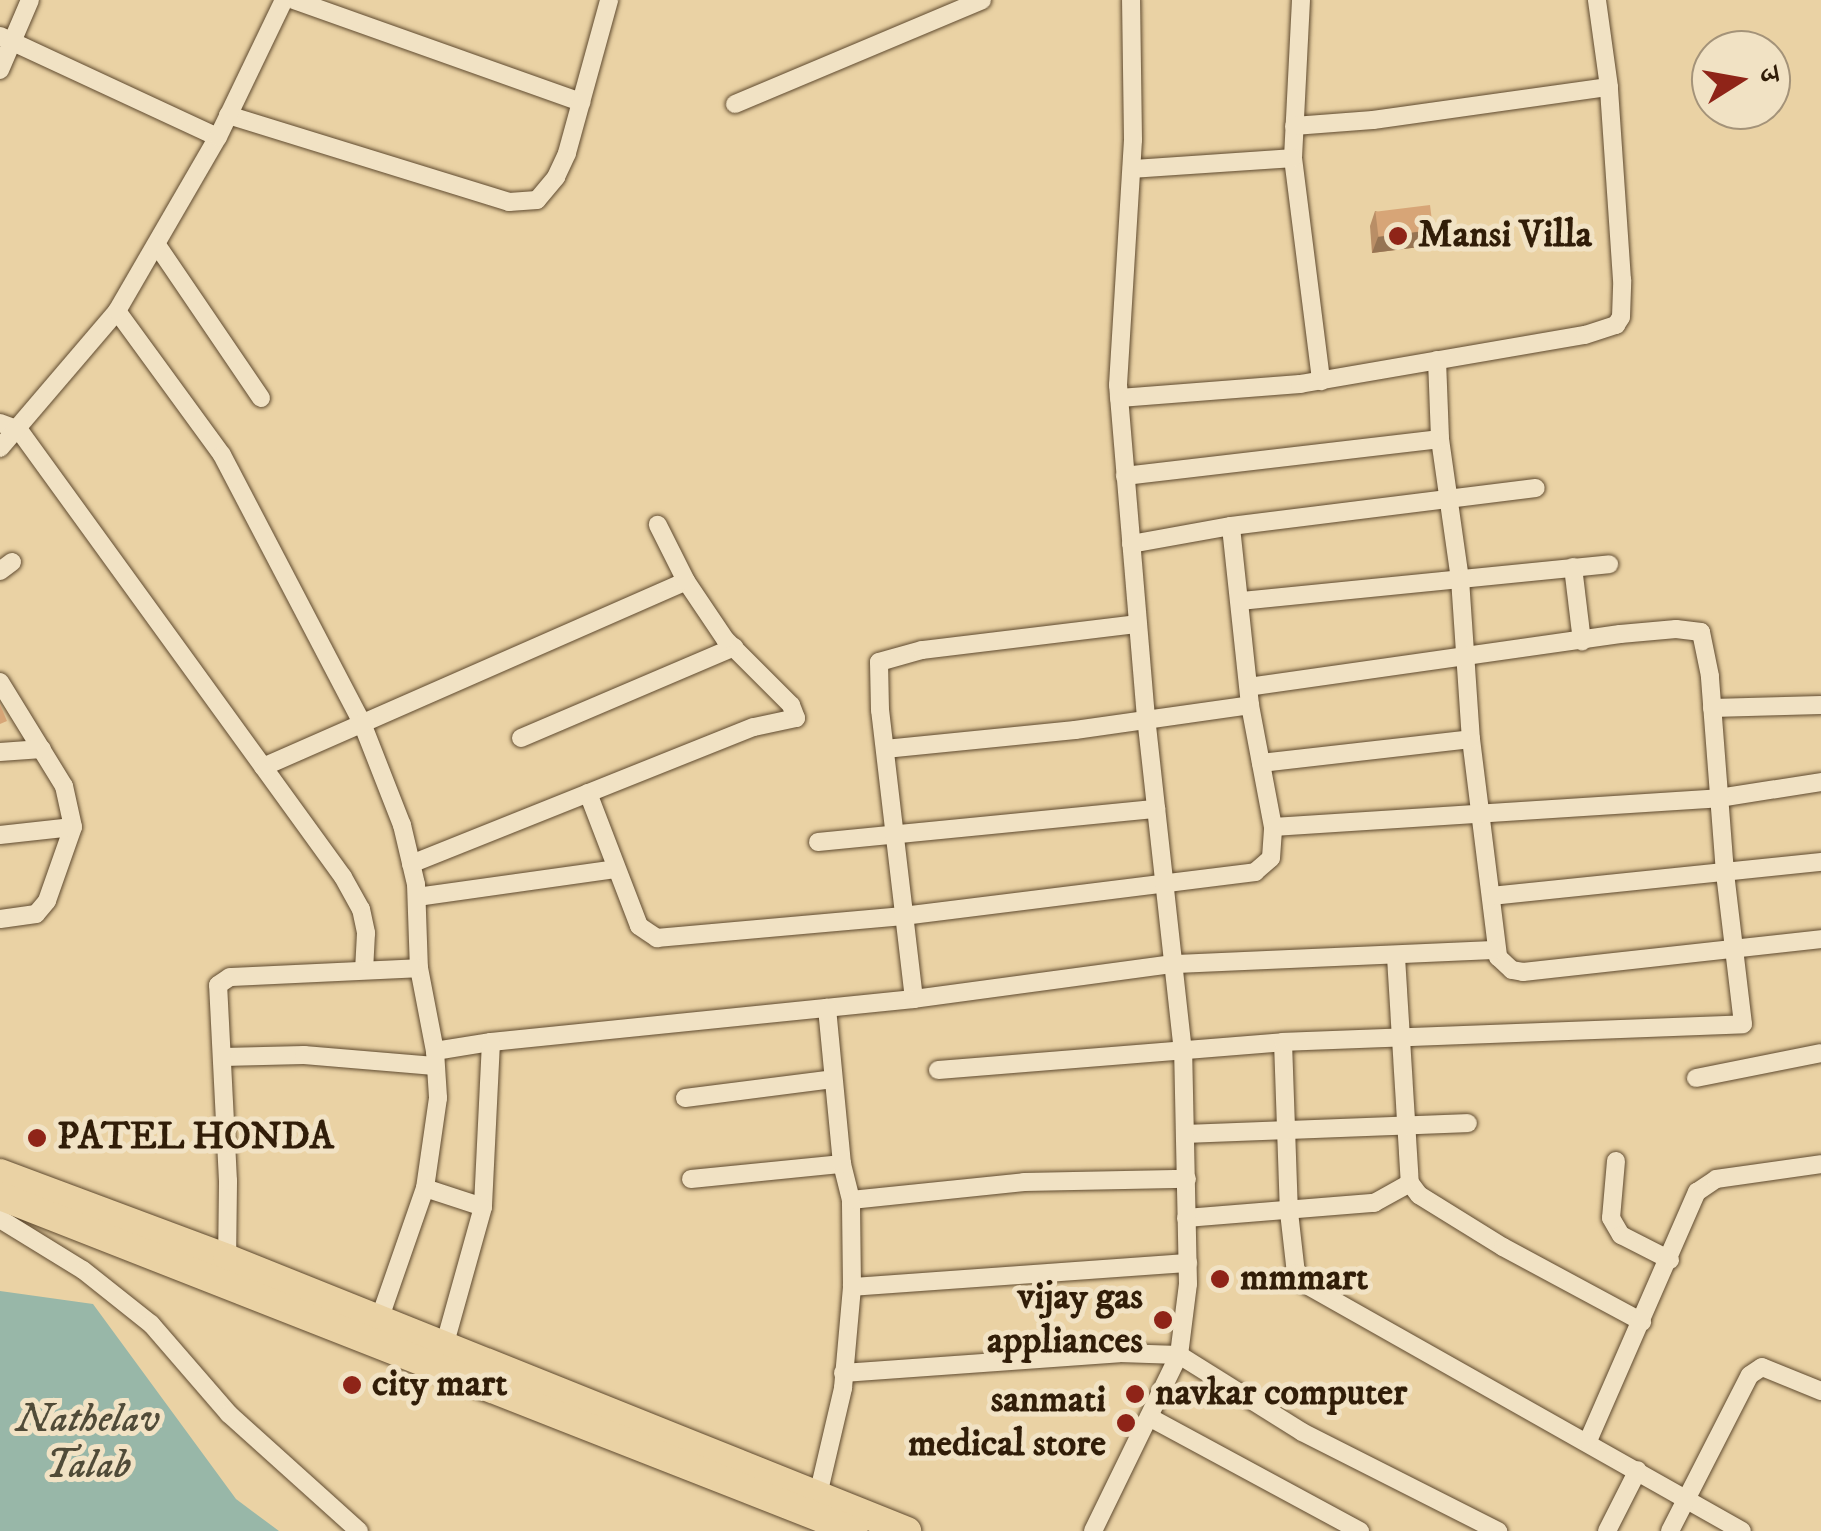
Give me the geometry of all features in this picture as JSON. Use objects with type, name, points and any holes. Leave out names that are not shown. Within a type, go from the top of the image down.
[{"type":"main road","points":[[0,1173],[13,1201],[379,1320],[907,1531]]},
{"type":"main road","points":[[227,1271],[854,1531]]},
{"type":"street","points":[[0,70],[6,38],[30,0]]},
{"type":"street","points":[[0,448],[117,311],[218,137],[284,0]]},
{"type":"street","points":[[294,0],[581,102]]},
{"type":"street","points":[[228,115],[521,203],[543,197],[556,177],[581,102],[608,0]]},
{"type":"street","points":[[735,104],[982,0]]},
{"type":"street","points":[[1093,1531],[1178,1355],[1188,1263],[1183,1052],[1146,718],[1119,398],[1132,169],[1131,0]]},
{"type":"street","points":[[1301,0],[1292,158],[1321,380]]},
{"type":"street","points":[[1119,398],[1250,391],[1585,335],[1616,325],[1621,317],[1609,87],[1597,0]]},
{"type":"street","points":[[6,38],[218,137]]},
{"type":"street","points":[[1294,126],[1373,120],[1609,87]]},
{"type":"street","points":[[1132,169],[1292,158]]},
{"type":"street","points":[[157,245],[261,398]]},
{"type":"street","points":[[117,311],[222,455],[362,723],[402,825],[417,897],[419,968],[438,1098],[425,1188],[379,1320]]},
{"type":"street","points":[[1438,360],[1440,439],[1460,579],[1471,739],[1496,950],[1504,964],[1523,972],[1821,939]]},
{"type":"street","points":[[0,423],[19,430],[343,877],[361,908],[366,933],[364,968]]},
{"type":"street","points":[[1125,476],[1440,439]]},
{"type":"street","points":[[1131,544],[1231,526],[1536,488]]},
{"type":"street","points":[[411,864],[500,832],[754,727],[796,718],[792,704],[734,648],[686,581],[658,525]]},
{"type":"street","points":[[588,793],[639,926],[656,938],[904,916],[1243,873],[1267,866],[1273,827],[1250,696],[1231,526]]},
{"type":"street","points":[[1241,600],[1609,564]]},
{"type":"street","points":[[1574,567],[1582,641]]},
{"type":"street","points":[[263,767],[686,581]]},
{"type":"street","points":[[914,999],[878,676],[885,657],[1138,624]]},
{"type":"street","points":[[885,749],[1146,718],[1464,658],[1582,641],[1696,629],[1706,644],[1725,873],[1744,1024],[1283,1042],[938,1070]]},
{"type":"street","points":[[522,738],[734,648]]},
{"type":"street","points":[[0,682],[64,786],[73,828],[47,902],[36,914],[0,919]]},
{"type":"street","points":[[1712,708],[1821,705]]},
{"type":"street","points":[[1261,763],[1471,739]]},
{"type":"street","points":[[0,752],[42,749]]},
{"type":"street","points":[[1273,827],[1720,798],[1821,782]]},
{"type":"street","points":[[818,842],[1156,808]]},
{"type":"street","points":[[0,835],[73,828]]},
{"type":"street","points":[[1491,896],[1821,862]]},
{"type":"street","points":[[417,897],[615,869]]},
{"type":"street","points":[[223,1057],[435,1058],[491,1042],[914,999],[1174,964],[1496,950]]},
{"type":"street","points":[[1396,957],[1398,1038],[1410,1182],[1419,1194],[1502,1246],[1642,1322]]},
{"type":"street","points":[[227,1271],[223,1057],[217,997],[223,979],[364,968],[419,968]]},
{"type":"street","points":[[818,1495],[844,1373],[852,1287],[850,1200],[842,1164],[827,1008]]},
{"type":"street","points":[[444,1347],[483,1207],[491,1042]]},
{"type":"street","points":[[1283,1042],[1289,1212],[1296,1273],[1303,1283],[1588,1440],[1742,1531]]},
{"type":"street","points":[[1696,1078],[1821,1054]]},
{"type":"street","points":[[685,1098],[832,1080]]},
{"type":"street","points":[[1187,1134],[1468,1123]]},
{"type":"street","points":[[1616,1160],[1611,1218],[1621,1235],[1670,1260]]},
{"type":"street","points":[[691,1179],[842,1164]]},
{"type":"street","points":[[1588,1440],[1670,1260],[1696,1192],[1716,1179],[1821,1164]]},
{"type":"street","points":[[850,1200],[1024,1182],[1188,1179]]},
{"type":"street","points":[[1186,1218],[1374,1203],[1410,1182]]},
{"type":"street","points":[[425,1188],[483,1207]]},
{"type":"street","points":[[13,1201],[83,1270],[151,1324],[229,1414],[360,1531]]},
{"type":"street","points":[[852,1287],[1188,1263]]},
{"type":"street","points":[[844,1373],[1119,1353],[1178,1355],[1302,1432],[1498,1531]]},
{"type":"street","points":[[1670,1531],[1750,1375],[1762,1368],[1821,1391]]},
{"type":"street","points":[[1148,1416],[1360,1531]]},
{"type":"street","points":[[1607,1531],[1638,1470]]},
{"type":"water","name":"Nathelav Talab","points":[[0,1291],[93,1304],[236,1499],[279,1531],[0,1531]]},
{"type":"building","points":[[1430,205],[1433,230],[1378,237],[1375,212]]},
{"type":"building","points":[[0,704],[7,721],[0,724]]},
{"type":"place","name":"Mansi Villa","points":[[1398,236]]},
{"type":"place","name":"PATEL HONDA","points":[[37,1138]]},
{"type":"place","name":"mmmart","points":[[1220,1279]]},
{"type":"place","name":"vijay gas appliances","points":[[1163,1320]]},
{"type":"place","name":"city mart","points":[[352,1385]]},
{"type":"place","name":"navkar computer","points":[[1135,1394]]},
{"type":"place","name":"sanmati medical store","points":[[1126,1423]]}]
